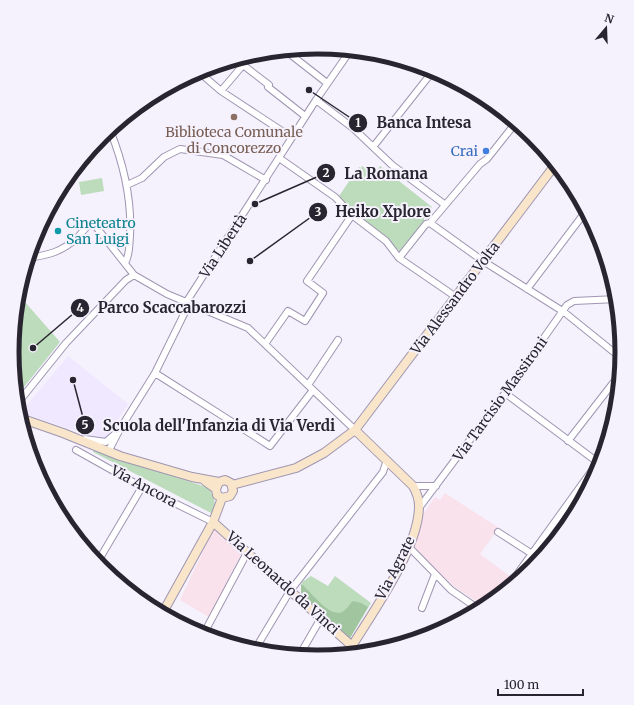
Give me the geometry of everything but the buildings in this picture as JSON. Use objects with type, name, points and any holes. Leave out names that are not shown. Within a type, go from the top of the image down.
[{"type":"street","points":[[292,56],[327,83]]},
{"type":"street","name":"Via Libertà","points":[[120,429],[155,373],[187,308],[187,302],[266,180],[291,137],[346,56]]},
{"type":"street","points":[[222,91],[243,66],[269,85],[268,88],[305,116]]},
{"type":"street","points":[[204,76],[222,91],[291,137]]},
{"type":"street","points":[[373,148],[429,76]]},
{"type":"street","points":[[316,100],[353,128],[392,165],[444,204]]},
{"type":"street","points":[[399,258],[426,224],[430,223],[444,204],[480,164],[487,159],[512,127]]},
{"type":"street","points":[[112,136],[127,185],[131,215],[129,256],[126,264]]},
{"type":"street","points":[[127,185],[142,178],[164,157],[180,149],[223,155],[266,180]]},
{"type":"street","points":[[279,158],[335,197],[352,215],[386,241],[399,258],[456,297]]},
{"type":"street","name":"Via Alessandro Volta","points":[[232,485],[296,468],[324,453],[355,430],[551,169]]},
{"type":"street","points":[[265,344],[288,311],[305,321],[323,293],[307,281],[352,215]]},
{"type":"street","points":[[528,289],[582,217]]},
{"type":"street","points":[[35,257],[51,255],[63,249],[89,224],[93,223],[134,275],[167,294],[240,323],[248,328],[355,430]]},
{"type":"street","points":[[430,223],[483,261],[564,312],[615,352]]},
{"type":"street","points":[[23,397],[66,343],[126,280],[134,275]]},
{"type":"street","name":"Via Tarcisio Massironi","points":[[419,508],[505,393],[564,312],[567,305],[574,301],[610,299]]},
{"type":"street","points":[[308,385],[338,340]]},
{"type":"street","points":[[155,373],[270,446],[314,390]]},
{"type":"street","points":[[568,440],[613,383]]},
{"type":"street","points":[[505,393],[595,460]]},
{"type":"street","points":[[27,420],[71,436],[108,452],[202,480],[217,486]]},
{"type":"street","points":[[71,436],[106,442],[120,429]]},
{"type":"street","points":[[108,452],[120,429]]},
{"type":"street","name":"Via Agrate","points":[[353,648],[409,547],[418,519],[419,508],[418,494],[413,486],[355,430]]},
{"type":"street","name":"Via Ancora","points":[[76,450],[142,487],[213,522]]},
{"type":"street","points":[[258,645],[290,591],[383,472],[387,460]]},
{"type":"street","points":[[383,472],[393,470],[399,472]]},
{"type":"street","points":[[217,486],[225,480],[232,485],[232,494],[228,497],[222,498]]},
{"type":"street","points":[[517,573],[585,481]]},
{"type":"street","points":[[217,486],[218,495],[222,498]]},
{"type":"street","points":[[413,486],[436,486]]},
{"type":"street","points":[[101,557],[142,487]]},
{"type":"street","points":[[165,609],[213,522],[222,498]]},
{"type":"street","name":"Via Leonardo da Vinci","points":[[213,522],[248,551],[321,618],[351,649]]},
{"type":"street","points":[[498,532],[535,556]]},
{"type":"street","points":[[409,547],[451,590],[474,606]]},
{"type":"street","points":[[206,629],[248,551]]},
{"type":"street","points":[[422,608],[435,574]]},
{"type":"street","points":[[302,650],[321,618]]},
{"type":"shaded area","points":[[68,356],[128,404],[107,438],[102,439],[26,415],[25,408]]},
{"type":"shaded area","points":[[445,493],[499,528],[480,554],[511,577],[498,589],[479,603],[456,588],[413,549],[420,519],[435,497],[440,500]]},
{"type":"shaded area","points":[[214,528],[243,551],[209,617],[180,600]]},
{"type":"green space","points":[[89,161],[91,163],[83,168]]},
{"type":"green space","points":[[362,166],[374,174],[380,166],[432,207],[424,219],[424,222],[402,253],[353,212],[339,196],[359,167],[361,168]]},
{"type":"green space","points":[[102,178],[104,191],[81,195],[79,182]]},
{"type":"green space","points":[[24,301],[60,342],[22,390],[19,352]]},
{"type":"green space","points":[[94,450],[209,488],[215,507],[213,514],[93,452]]},
{"type":"green space","points":[[311,576],[328,586],[335,576],[371,603],[350,638],[301,594],[302,582]]},
{"type":"green space","points":[[301,584],[326,608],[337,613],[345,610],[353,601],[368,607],[350,638],[301,594]]},
{"type":"place","name":"Banca Intesa","points":[[309,90]]},
{"type":"place","name":"Biblioteca Comunale di Concorezzo","points":[[234,117]]},
{"type":"place","name":"Crai","points":[[486,151]]},
{"type":"place","name":"La Romana","points":[[255,204]]},
{"type":"place","name":"Cineteatro San Luigi","points":[[58,231]]},
{"type":"place","name":"Heiko Xplore","points":[[250,261]]},
{"type":"place","name":"Parco Scaccabarozzi","points":[[33,348]]},
{"type":"place","name":"Scuola dell'Infanzia di Via Verdi","points":[[73,380]]}]
